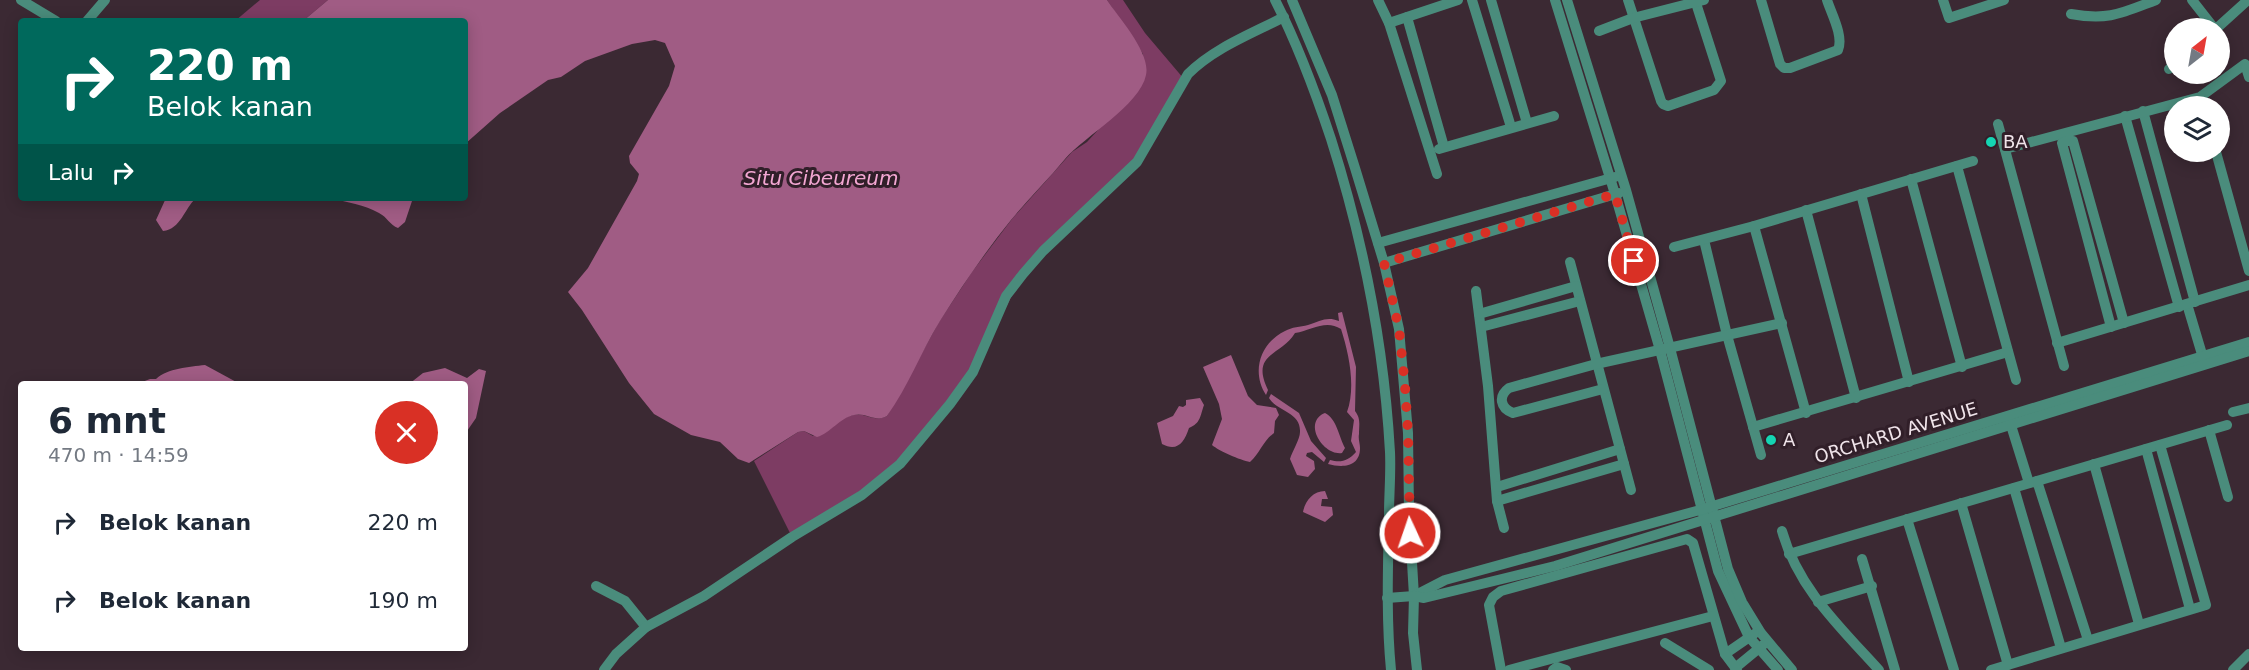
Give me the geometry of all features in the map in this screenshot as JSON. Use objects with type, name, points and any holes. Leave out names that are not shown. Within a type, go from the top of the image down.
[{"type":"street","points":[[21,0],[51,18]]},
{"type":"street","points":[[90,18],[105,0]]},
{"type":"street","points":[[1275,0],[1304,61],[1320,106],[1357,226],[1370,296],[1382,370],[1390,453],[1387,598],[1390,670]]},
{"type":"street","points":[[1292,0],[1332,95],[1372,221],[1399,329],[1408,433],[1409,512],[1414,596],[1413,633],[1418,670]]},
{"type":"street","points":[[1378,0],[1389,23],[1437,174]]},
{"type":"street","points":[[1389,23],[1458,0]]},
{"type":"street","points":[[1472,0],[1511,127]]},
{"type":"street","points":[[1491,0],[1527,123]]},
{"type":"street","points":[[1555,0],[1665,349]]},
{"type":"street","points":[[1567,0],[1626,190],[1707,513],[1718,571],[1749,637],[1778,670]]},
{"type":"street","points":[[1599,31],[1634,18],[1698,1],[1721,81],[1714,90],[1668,106],[1663,105],[1660,101],[1634,18],[1628,0]]},
{"type":"street","points":[[1761,0],[1780,64],[1784,68],[1790,68],[1838,50],[1840,45],[1827,0]]},
{"type":"street","points":[[1943,0],[1948,18],[2004,0]]},
{"type":"street","points":[[2071,14],[2090,18],[2108,17],[2156,0]]},
{"type":"street","points":[[2227,18],[2248,0]]},
{"type":"street","points":[[2199,3],[2209,18]]},
{"type":"street","points":[[1407,17],[1444,147]]},
{"type":"street","points":[[604,670],[616,654],[646,627],[704,596],[792,537],[862,495],[900,464],[951,404],[973,372],[1006,296],[1042,251],[1137,162],[1188,74],[1200,62],[1221,48],[1284,18]]},
{"type":"street","points":[[2209,96],[2246,64],[2249,77]]},
{"type":"street","points":[[2005,149],[2143,111],[2164,108]]},
{"type":"street","points":[[2143,111],[2187,304]]},
{"type":"street","points":[[1430,151],[1554,116]]},
{"type":"street","points":[[2125,116],[2204,359]]},
{"type":"street","points":[[1998,124],[2064,366]]},
{"type":"street","points":[[2111,327],[2062,143],[2066,141],[2073,141],[2124,323]]},
{"type":"street","points":[[1674,247],[1754,226],[1973,161]]},
{"type":"street","points":[[2219,162],[2249,271]]},
{"type":"street","points":[[1957,166],[2016,380]]},
{"type":"street","points":[[1378,243],[1610,179],[1621,174]]},
{"type":"street","points":[[1911,179],[1962,367]]},
{"type":"street","points":[[1384,263],[1626,190]]},
{"type":"street","points":[[1861,194],[1909,382]]},
{"type":"street","points":[[1806,210],[1856,398]]},
{"type":"street","points":[[1357,226],[1372,221]]},
{"type":"street","points":[[1754,226],[1806,412]]},
{"type":"street","points":[[1704,240],[1727,335],[1761,455]]},
{"type":"street","points":[[1570,262],[1631,490]]},
{"type":"street","points":[[2057,343],[2249,285]]},
{"type":"street","points":[[1479,314],[1576,286]]},
{"type":"street","points":[[1370,296],[1390,291]]},
{"type":"street","points":[[1476,291],[1497,501],[1504,528]]},
{"type":"street","points":[[1481,327],[1580,301]]},
{"type":"street","points":[[1603,389],[1513,413],[1504,408],[1501,403],[1504,392],[1509,388],[1596,364],[1782,323]]},
{"type":"street","name":"ORCHARD AVENUE","points":[[1387,598],[1414,596],[1424,598],[1555,566],[1707,513],[2204,359],[2249,342]]},
{"type":"street","name":"ORCHARD AVENUE","points":[[2204,359],[2249,351]]},
{"type":"street","points":[[1753,427],[2008,352]]},
{"type":"street","points":[[2233,412],[2249,408]]},
{"type":"street","points":[[2010,420],[2088,640]]},
{"type":"street","points":[[1789,554],[2227,425]]},
{"type":"street","points":[[2209,430],[2228,497]]},
{"type":"street","points":[[1991,670],[2206,605],[2160,445]]},
{"type":"street","points":[[1497,487],[1620,449]]},
{"type":"street","points":[[2146,449],[2190,609]]},
{"type":"street","points":[[1497,501],[1624,464]]},
{"type":"street","points":[[2094,464],[2139,624]]},
{"type":"street","points":[[2014,488],[2061,648]]},
{"type":"street","points":[[1961,503],[2008,665]]},
{"type":"street","points":[[1707,513],[1742,602],[1759,630],[1791,670]]},
{"type":"street","points":[[1907,519],[1953,670]]},
{"type":"street","points":[[1782,531],[1789,554],[1818,602],[1879,670]]},
{"type":"street","points":[[1501,670],[1489,605],[1493,597],[1501,591],[1683,540],[1690,540],[1693,543],[1725,654],[1736,669],[1767,641]]},
{"type":"street","points":[[1862,559],[1872,586],[1895,670]]},
{"type":"street","points":[[596,586],[625,601],[646,627]]},
{"type":"street","points":[[1818,602],[1872,586]]},
{"type":"street","points":[[1509,670],[1713,616]]},
{"type":"street","points":[[1725,654],[1759,630]]},
{"type":"street","points":[[1665,643],[1709,670]]},
{"type":"street","points":[[2233,670],[2249,654]]},
{"type":"street","points":[[1552,670],[1557,667],[1566,670]]},
{"type":"shaded area","points":[[260,0],[328,0],[307,18],[239,18]]},
{"type":"shaded area","points":[[1107,0],[1123,0],[1145,33],[1184,79],[1137,162],[1023,274],[973,372],[900,464],[792,537],[754,461],[798,432],[804,431],[813,436],[837,421],[857,414],[874,418],[887,416],[939,322],[972,272],[1012,219],[1072,152],[1087,142],[1098,130],[1143,54]]},
{"type":"water","name":"Situ Cibeureum","points":[[328,0],[1107,0],[1139,46],[1144,57],[1146,75],[1134,98],[1065,159],[992,244],[940,321],[887,416],[879,418],[854,415],[817,437],[804,431],[798,432],[749,463],[738,459],[720,442],[691,435],[654,414],[629,383],[568,292],[588,268],[637,181],[639,174],[630,163],[629,156],[669,86],[675,66],[665,43],[655,40],[632,44],[585,61],[561,77],[548,80],[500,113],[468,141],[468,18],[307,18]]},
{"type":"water","points":[[165,201],[193,201],[174,227],[163,231],[156,220]]},
{"type":"water","points":[[343,201],[412,201],[405,222],[398,228],[374,210]]},
{"type":"water","points":[[1342,312],[1356,367],[1355,411],[1359,419],[1360,448],[1354,462],[1350,465],[1339,466],[1328,464],[1330,460],[1347,459],[1356,452],[1351,441],[1354,420],[1347,412],[1351,381],[1347,349],[1341,329],[1324,325],[1295,333],[1265,362],[1263,378],[1268,390],[1266,395],[1261,386],[1259,368],[1264,350],[1276,336],[1290,329],[1324,320],[1339,321],[1338,313]]},
{"type":"water","points":[[1231,355],[1248,396],[1257,405],[1276,408],[1279,415],[1275,421],[1274,433],[1250,462],[1212,445],[1222,419],[1219,404],[1203,367]]},
{"type":"water","points":[[205,365],[234,381],[145,381],[186,367]]},
{"type":"water","points":[[445,368],[467,378],[479,369],[486,371],[476,418],[468,430],[468,381],[413,381],[423,373]]},
{"type":"water","points":[[1271,394],[1299,413],[1311,441],[1326,458],[1324,462],[1312,452],[1307,453],[1306,456],[1314,461],[1315,469],[1308,477],[1297,475],[1290,459],[1300,435],[1297,420],[1273,403],[1269,398]]},
{"type":"water","points":[[1200,398],[1204,405],[1200,419],[1189,428],[1182,442],[1172,447],[1162,444],[1157,423],[1173,416],[1179,406],[1186,405],[1186,400]]},
{"type":"water","points":[[1325,413],[1332,419],[1337,429],[1345,448],[1342,453],[1335,453],[1328,449],[1318,438],[1315,423],[1318,417]]},
{"type":"water","points":[[1325,491],[1328,499],[1322,499],[1321,506],[1332,507],[1333,515],[1325,522],[1303,512],[1310,497]]},
{"type":"place","name":"BA","points":[[1991,142]]},
{"type":"place","name":"A","points":[[1771,440]]},
{"type":"route","points":[[1410,533],[1405,386],[1399,329],[1384,263],[1615,194],[1634,261]]}]
